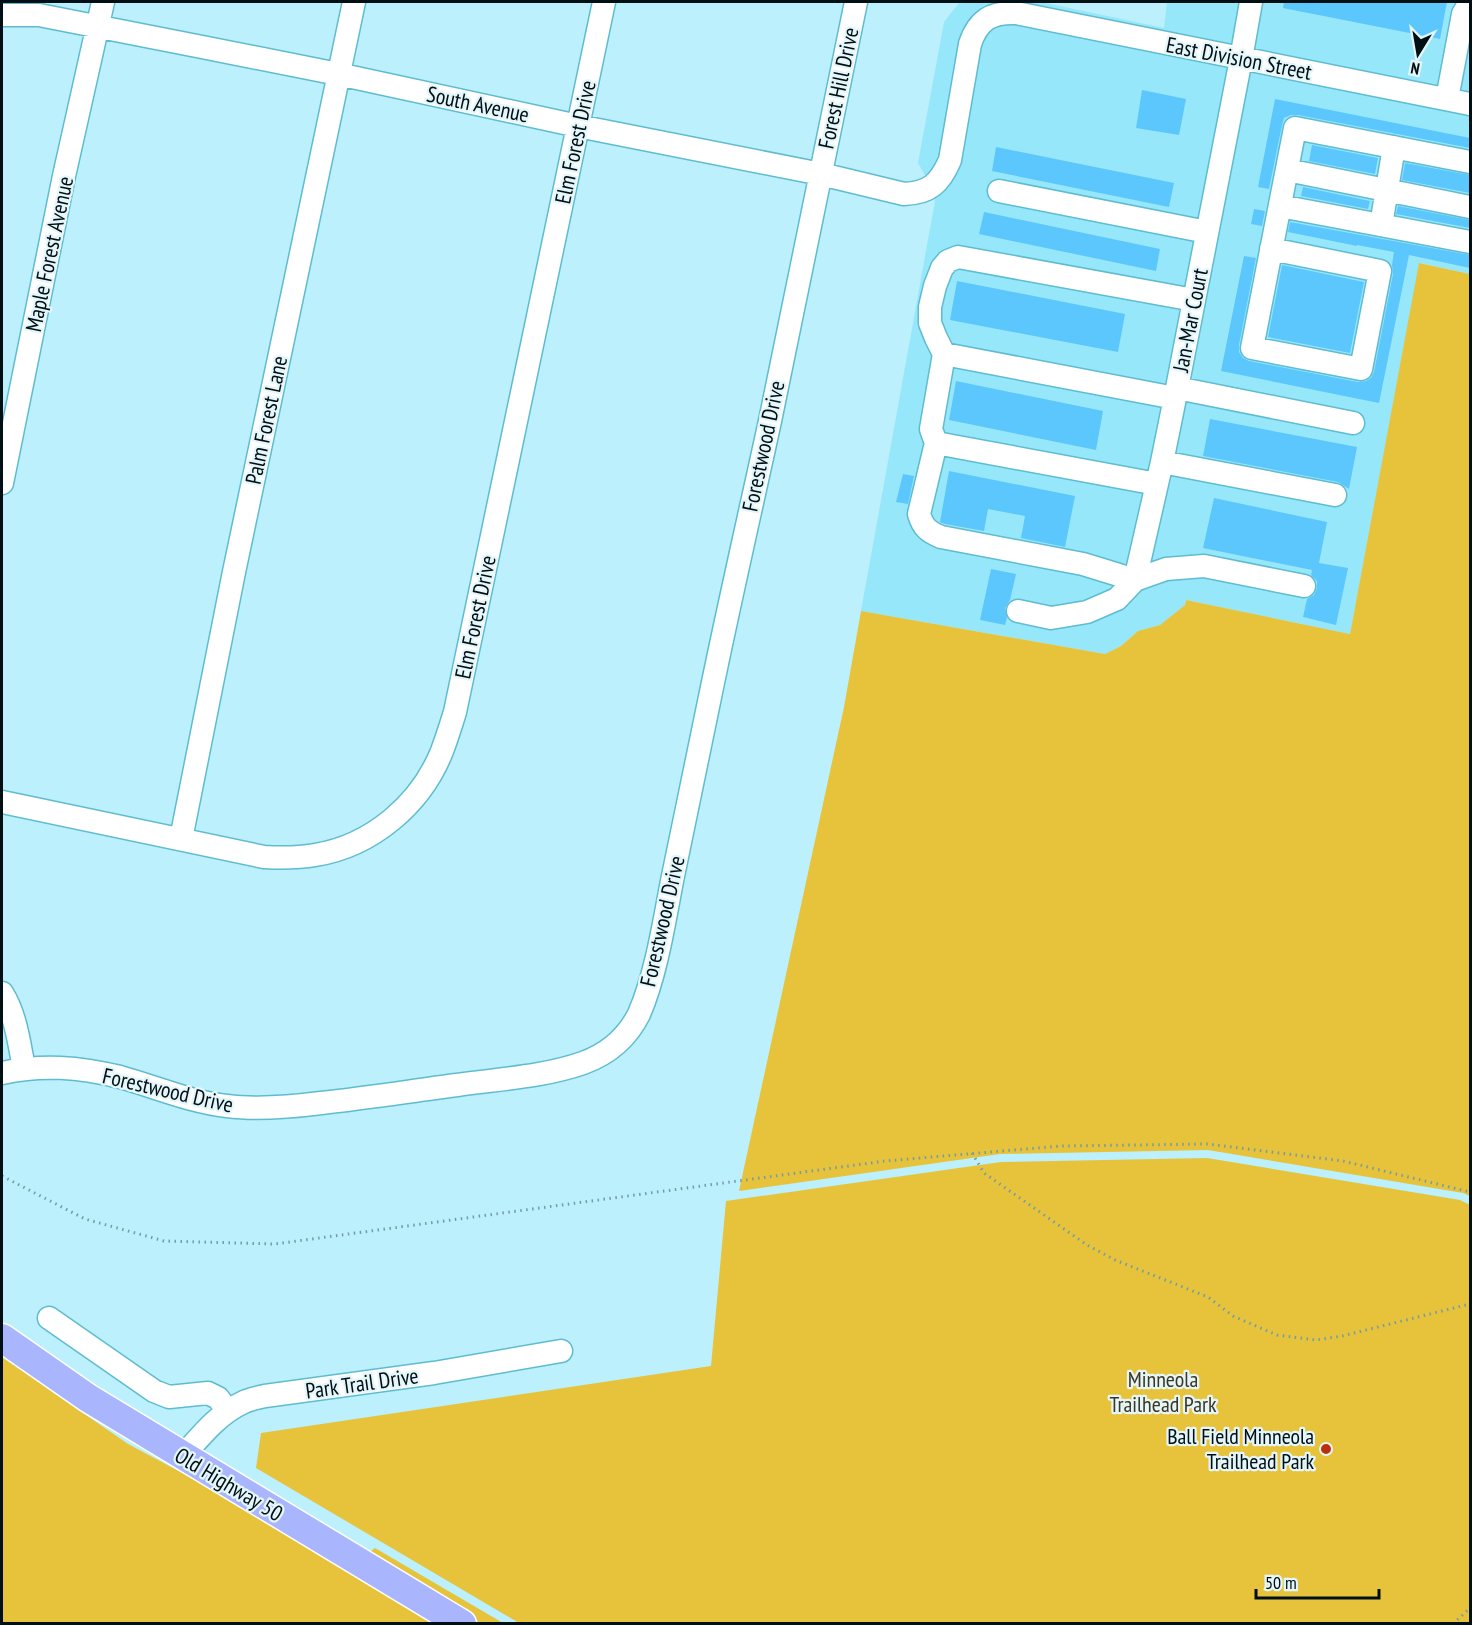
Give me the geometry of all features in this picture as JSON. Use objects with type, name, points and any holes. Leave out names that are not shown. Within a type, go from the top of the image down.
[{"type":"main road","name":"Old Highway 50","points":[[2,1338],[88,1398],[462,1623]]},
{"type":"street","points":[[98,27],[103,2]]},
{"type":"street","name":"Palm Forest Lane","points":[[181,839],[234,572],[354,2]]},
{"type":"street","name":"Elm Forest Drive","points":[[2,802],[264,857],[289,858],[317,855],[342,848],[369,836],[411,803],[442,753],[455,712],[604,2]]},
{"type":"street","name":"Forest Hill Drive","points":[[821,174],[856,2]]},
{"type":"street","name":"Jan-Mar Court","points":[[1135,580],[1176,393],[1251,2]]},
{"type":"street","points":[[1447,99],[1463,14],[1470,2]]},
{"type":"street","name":"East Division Street","points":[[945,172],[950,160],[974,31],[983,21],[992,16],[1007,13],[1470,104]]},
{"type":"street","name":"South Avenue","points":[[2,15],[39,15],[338,74],[579,126],[821,174],[904,194],[916,194],[928,189],[937,183],[945,172]]},
{"type":"street","name":"Maple Forest Avenue","points":[[2,483],[64,176],[98,27]]},
{"type":"street","points":[[1271,249],[1380,271],[1361,369],[1252,348],[1271,249],[1296,128],[1470,162]]},
{"type":"street","points":[[1381,225],[1394,147]]},
{"type":"street","points":[[1287,170],[1470,207]]},
{"type":"street","name":"Forestwood Drive","points":[[2,1073],[24,1068],[79,1069],[119,1077],[180,1097],[223,1106],[252,1108],[293,1106],[352,1100],[546,1072],[581,1064],[600,1056],[618,1044],[629,1032],[648,989],[662,932],[821,174]]},
{"type":"street","points":[[999,190],[1207,232]]},
{"type":"street","points":[[1280,206],[1470,242]]},
{"type":"street","points":[[1135,580],[1083,564],[941,537],[928,531],[921,523],[919,514],[936,443],[931,429],[944,354],[930,323],[930,308],[942,268],[948,261],[958,257],[1194,300]]},
{"type":"street","points":[[944,354],[1353,423]]},
{"type":"street","points":[[936,443],[1157,484]]},
{"type":"street","points":[[1162,462],[1335,495]]},
{"type":"street","points":[[1018,611],[1051,618],[1087,612],[1117,599],[1135,580],[1166,569],[1204,566],[1304,586]]},
{"type":"street","points":[[2,993],[13,1016],[24,1068]]},
{"type":"street","points":[[49,1318],[163,1396],[208,1394],[218,1398],[228,1411]]},
{"type":"street","name":"Park Trail Drive","points":[[183,1456],[209,1427],[228,1411],[244,1402],[265,1396],[561,1351]]},
{"type":"path","points":[[2,1176],[85,1219],[165,1241],[275,1245],[874,1163],[1061,1146],[1208,1144],[1343,1161],[1470,1192]]},
{"type":"path","points":[[972,1153],[984,1173],[1087,1245],[1115,1260],[1208,1297],[1233,1316],[1277,1335],[1316,1340],[1470,1304]]},
{"type":"path","points":[[1453,1623],[1470,1608]]},
{"type":"shaded area","points":[[1014,2],[988,7],[942,157],[927,179],[918,163],[944,22],[959,3]]},
{"type":"shaded area","points":[[1041,2],[1164,28],[1167,2],[1470,2],[1470,94],[1015,3]]},
{"type":"shaded area","points":[[1007,22],[1231,66],[1154,460],[1125,587],[1140,591],[1248,70],[1470,114],[1470,274],[1420,263],[1350,634],[1186,600],[1185,605],[1160,625],[1138,631],[1121,646],[1105,654],[861,611],[934,197],[978,46],[988,29]]},
{"type":"green space","points":[[1419,263],[1470,274],[1470,1196],[1208,1150],[1000,1154],[739,1191],[844,707],[861,611],[1105,654],[1121,646],[1138,631],[1160,625],[1185,605],[1186,600],[1350,634]]},
{"type":"green space","name":"Minneola Trailhead Park","points":[[1207,1158],[1460,1200],[1470,1205],[1470,1623],[519,1623],[256,1468],[261,1433],[711,1366],[726,1201],[1001,1162]]},
{"type":"green space","points":[[2,1357],[128,1444],[278,1524],[443,1623],[2,1623]]},
{"type":"green space","points":[[375,1548],[503,1623],[480,1623],[366,1555]]},
{"type":"building","points":[[1284,2],[1447,2],[1440,39],[1283,8]]},
{"type":"building","points":[[1142,90],[1186,99],[1179,135],[1136,128]]},
{"type":"building","points":[[1275,99],[1470,138],[1470,148],[1291,115],[1284,118],[1269,189],[1258,187]]},
{"type":"building","points":[[1312,145],[1378,158],[1375,174],[1309,161]]},
{"type":"building","points":[[996,147],[1174,183],[1169,207],[992,171]]},
{"type":"building","points":[[1405,163],[1470,175],[1470,193],[1402,180]]},
{"type":"building","points":[[1303,187],[1370,201],[1368,209],[1301,196]]},
{"type":"building","points":[[1398,206],[1470,220],[1470,228],[1396,214]]},
{"type":"building","points":[[1254,209],[1265,211],[1262,226],[1251,224]]},
{"type":"building","points":[[984,212],[1160,249],[1156,271],[979,234]]},
{"type":"building","points":[[1290,222],[1470,255],[1470,268],[1409,255],[1379,403],[1221,371],[1244,256],[1256,258],[1239,345],[1239,352],[1243,358],[1358,382],[1371,378],[1374,372],[1393,274],[1394,252],[1288,232]]},
{"type":"building","points":[[1282,265],[1364,282],[1350,353],[1268,337]]},
{"type":"building","points":[[957,281],[1125,314],[1118,352],[950,320]]},
{"type":"building","points":[[956,381],[1103,411],[1096,450],[949,420]]},
{"type":"building","points":[[1210,419],[1357,447],[1349,489],[1338,482],[1203,456]]},
{"type":"building","points":[[949,471],[1075,496],[1065,547],[1021,538],[1025,516],[988,509],[984,531],[940,522]]},
{"type":"building","points":[[903,474],[914,476],[908,504],[896,502]]},
{"type":"building","points":[[1214,498],[1327,522],[1319,563],[1348,568],[1336,625],[1303,617],[1307,599],[1314,595],[1317,588],[1317,581],[1311,575],[1312,570],[1203,548]]},
{"type":"building","points":[[991,569],[1016,574],[1010,600],[1005,608],[1007,618],[1005,625],[980,620]]},
{"type":"place","name":"Ball Field Minneola Trailhead Park","points":[[1326,1449]]}]
